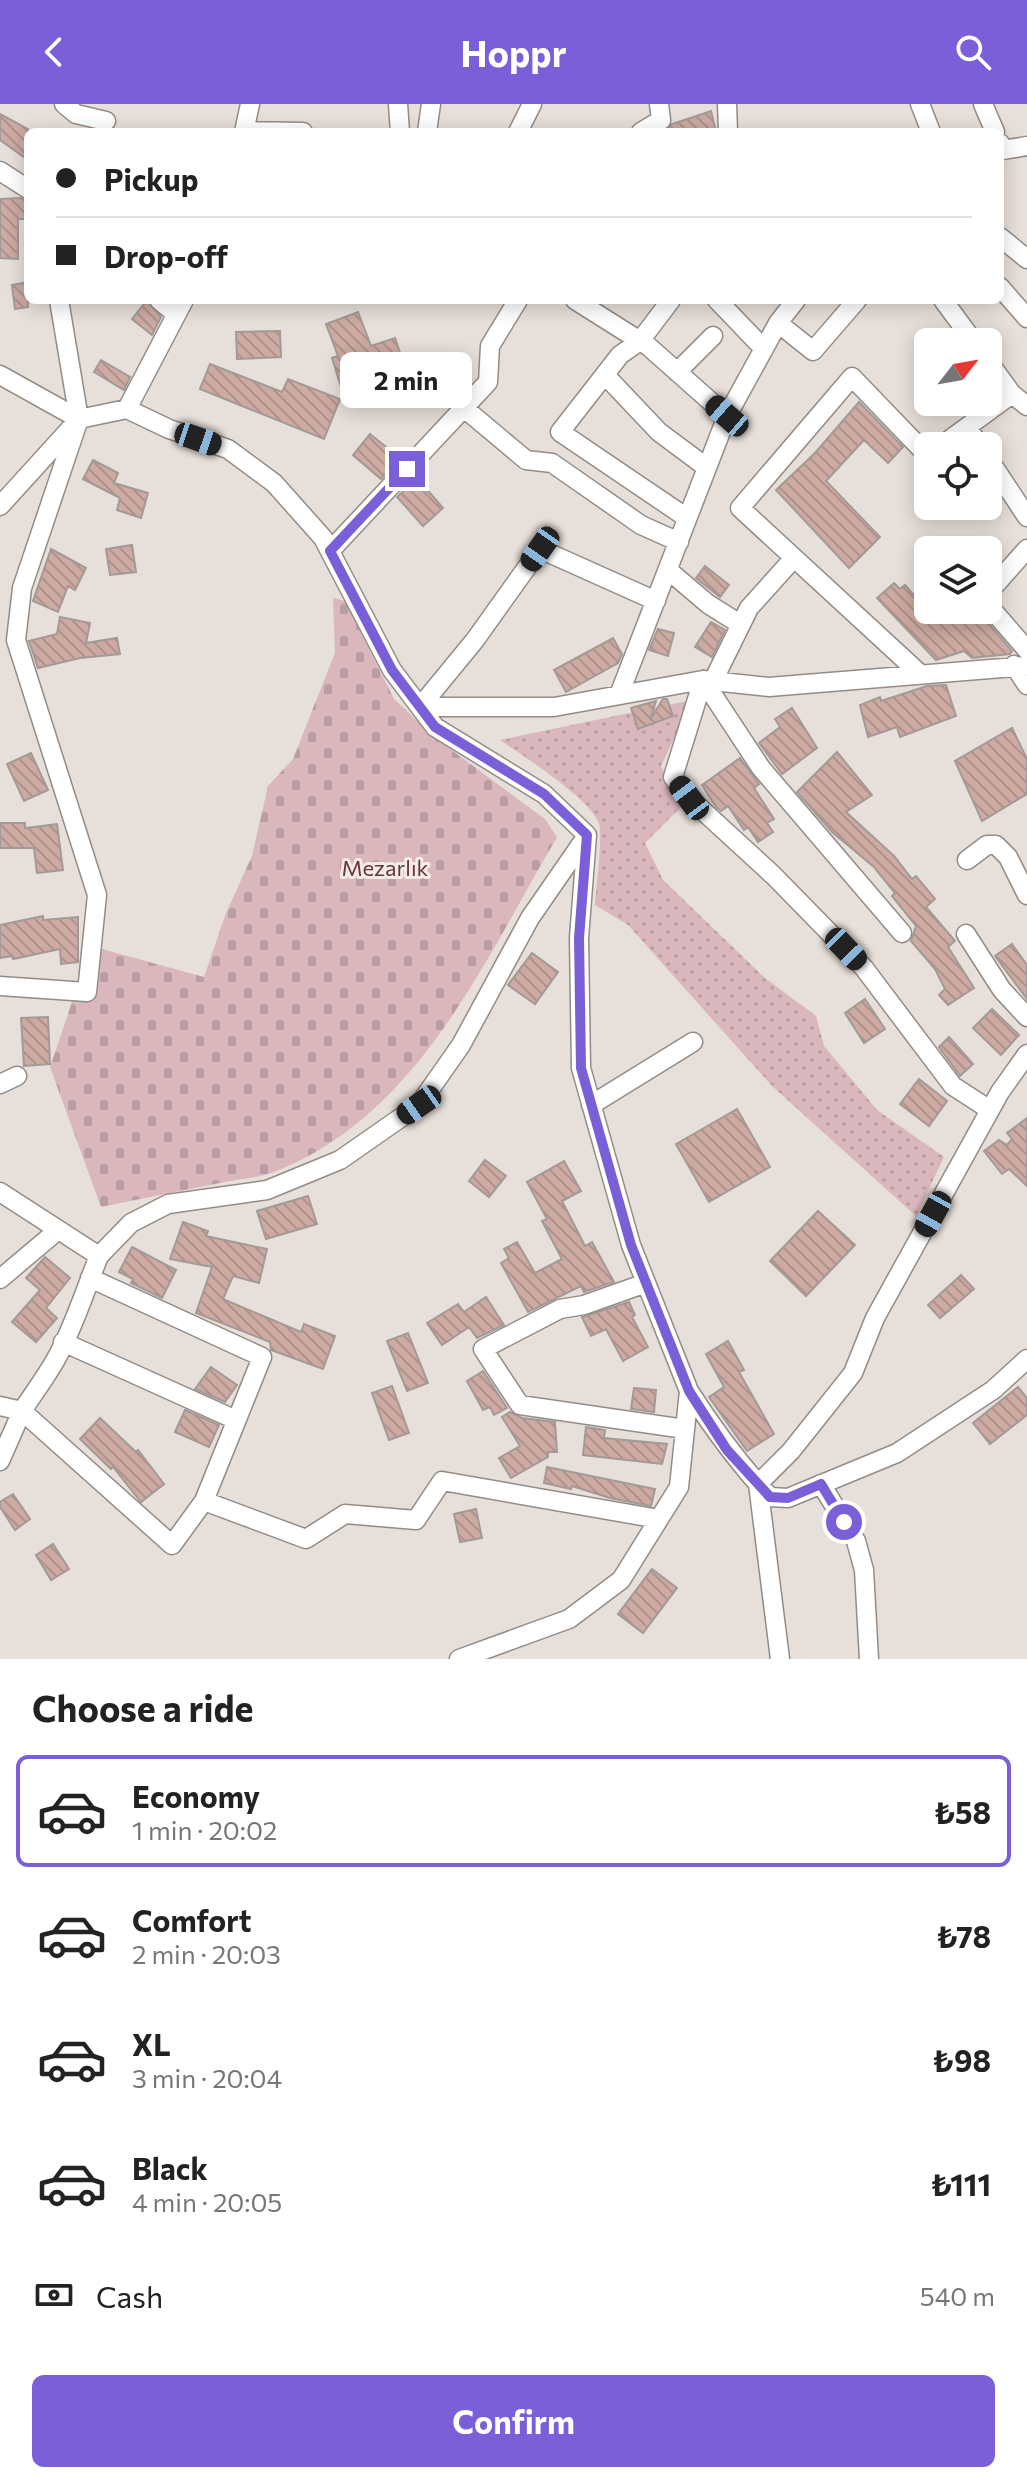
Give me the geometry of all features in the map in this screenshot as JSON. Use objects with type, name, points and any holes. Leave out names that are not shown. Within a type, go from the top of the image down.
[{"type":"street","points":[[64,104],[76,114],[105,119]]},
{"type":"street","points":[[245,128],[250,104]]},
{"type":"street","points":[[398,104],[400,128]]},
{"type":"street","points":[[428,128],[431,104]]},
{"type":"street","points":[[520,128],[532,104]]},
{"type":"street","points":[[648,128],[661,120],[659,104]]},
{"type":"street","points":[[727,104],[728,128]]},
{"type":"street","points":[[920,104],[929,128]]},
{"type":"street","points":[[983,104],[993,128]]},
{"type":"street","points":[[1004,150],[1027,146]]},
{"type":"street","points":[[0,171],[24,186]]},
{"type":"street","points":[[1004,240],[1027,259]]},
{"type":"street","points":[[1004,292],[1027,318]]},
{"type":"street","points":[[0,986],[87,992],[97,895],[16,640],[22,588],[79,419],[60,304]]},
{"type":"street","points":[[330,551],[488,382],[490,346],[516,304]]},
{"type":"street","points":[[581,304],[640,341],[727,416]]},
{"type":"street","points":[[668,304],[640,341],[620,355],[560,432],[687,518]]},
{"type":"street","points":[[721,304],[764,349]]},
{"type":"street","points":[[619,695],[727,416],[778,323],[793,304]]},
{"type":"street","points":[[778,323],[813,351],[854,304]]},
{"type":"street","points":[[946,304],[964,328]]},
{"type":"street","points":[[127,409],[180,307]]},
{"type":"street","points":[[677,372],[713,336]]},
{"type":"street","points":[[0,375],[79,419]]},
{"type":"street","points":[[605,375],[659,432],[706,467]]},
{"type":"street","points":[[914,441],[852,377],[740,508],[918,672]]},
{"type":"street","points":[[1002,380],[1012,394],[1027,406]]},
{"type":"street","points":[[960,432],[1012,394]]},
{"type":"street","points":[[464,408],[518,456],[552,463],[641,525],[679,542]]},
{"type":"street","points":[[0,506],[79,419],[127,409],[169,429],[228,449],[274,483],[323,538],[392,670],[435,727],[544,794],[587,835],[579,967],[581,1068],[591,1105],[631,1245],[689,1391],[727,1450],[770,1497],[788,1498],[897,1453],[993,1390],[1027,1359]]},
{"type":"street","points":[[967,427],[970,432]]},
{"type":"street","points":[[1002,479],[1027,517]]},
{"type":"street","points":[[420,707],[475,640],[540,549],[656,601]]},
{"type":"street","points":[[1002,577],[1027,549]]},
{"type":"street","points":[[794,558],[740,624],[708,680],[673,777],[689,798],[773,875],[864,968],[953,1086],[990,1110]]},
{"type":"street","points":[[668,570],[708,604],[740,624]]},
{"type":"street","points":[[1002,621],[1027,650]]},
{"type":"street","points":[[420,707],[554,707],[708,680],[769,687],[1021,665],[1027,685]]},
{"type":"street","points":[[708,680],[761,768],[902,933]]},
{"type":"street","points":[[0,1461],[22,1411],[63,1342],[99,1256],[131,1223],[168,1204],[267,1190],[340,1160],[419,1105],[461,1045],[530,918],[587,835]]},
{"type":"street","points":[[967,860],[987,845],[996,845],[1008,857],[1027,895]]},
{"type":"street","points":[[966,934],[996,981],[1027,1017]]},
{"type":"street","points":[[591,1105],[693,1042]]},
{"type":"street","points":[[758,1484],[791,1451],[853,1373],[875,1318],[990,1110],[1026,1058]]},
{"type":"street","points":[[0,1192],[99,1256]]},
{"type":"street","points":[[0,1279],[58,1230]]},
{"type":"street","points":[[0,1406],[22,1411],[172,1545],[204,1501],[262,1357],[90,1278]]},
{"type":"street","points":[[646,1283],[584,1305],[560,1309],[483,1349],[520,1405],[685,1429]]},
{"type":"street","points":[[63,1342],[236,1420]]},
{"type":"street","points":[[459,1659],[569,1619],[621,1580],[679,1487],[689,1391]]},
{"type":"street","points":[[204,1501],[306,1539],[345,1514],[416,1520],[442,1481],[659,1519]]},
{"type":"street","points":[[758,1484],[780,1659]]},
{"type":"street","points":[[821,1484],[856,1541],[864,1570],[869,1659]]},
{"type":"green space","name":"Mezarlık","points":[[333,598],[345,601],[394,699],[438,740],[545,819],[557,837],[503,933],[444,1028],[410,1072],[372,1111],[328,1144],[272,1173],[101,1207],[50,1067],[91,946],[204,977],[226,913],[252,856],[268,786],[293,759],[335,653]]},
{"type":"green space","points":[[692,700],[661,766],[681,807],[645,843],[663,880],[765,978],[816,1016],[824,1046],[877,1110],[944,1157],[916,1216],[772,1086],[628,925],[595,905],[600,840],[599,824],[594,814],[555,779],[500,740]]},
{"type":"building","points":[[711,111],[715,128],[668,128]]},
{"type":"building","points":[[0,114],[26,128],[24,157],[0,140]]},
{"type":"building","points":[[0,199],[24,200],[24,219],[18,219],[18,259],[0,258]]},
{"type":"building","points":[[24,283],[24,304],[28,307],[15,309],[12,285]]},
{"type":"building","points":[[144,304],[150,304],[161,317],[152,335],[132,319]]},
{"type":"building","points":[[358,312],[371,346],[395,338],[410,382],[346,403],[332,358],[338,356],[326,324]]},
{"type":"building","points":[[280,331],[281,357],[237,359],[236,332]]},
{"type":"building","points":[[101,360],[130,377],[124,390],[94,372]]},
{"type":"building","points":[[210,364],[282,392],[288,379],[340,399],[324,439],[200,389]]},
{"type":"building","points":[[859,402],[903,447],[888,463],[864,440],[826,481],[880,537],[849,568],[776,490],[815,453]]},
{"type":"building","points":[[370,434],[400,458],[381,479],[353,455]]},
{"type":"building","points":[[93,460],[118,473],[114,483],[148,493],[141,518],[117,510],[120,498],[83,479]]},
{"type":"building","points":[[417,478],[443,508],[423,526],[397,497]]},
{"type":"building","points":[[132,545],[136,572],[110,575],[106,549]]},
{"type":"building","points":[[51,549],[86,568],[75,590],[68,586],[58,612],[33,601]]},
{"type":"building","points":[[705,566],[729,585],[720,597],[696,578]]},
{"type":"building","points":[[894,583],[900,589],[905,585],[914,595],[914,624],[989,624],[1012,651],[1010,654],[972,658],[964,651],[936,660],[877,598]]},
{"type":"building","points":[[60,617],[90,623],[86,643],[117,638],[120,654],[80,658],[38,668],[29,641],[57,634]]},
{"type":"building","points":[[711,622],[725,630],[712,657],[695,647]]},
{"type":"building","points":[[658,629],[674,633],[668,656],[649,650]]},
{"type":"building","points":[[613,638],[622,654],[618,663],[566,692],[554,670]]},
{"type":"building","points":[[946,685],[956,716],[900,737],[897,727],[868,737],[860,705],[927,686]]},
{"type":"building","points":[[663,699],[667,699],[673,716],[638,729],[631,708],[656,701],[650,720]]},
{"type":"building","points":[[792,708],[817,748],[782,774],[759,743],[780,727],[775,719]]},
{"type":"building","points":[[1012,728],[1027,759],[1027,794],[982,821],[955,761]]},
{"type":"building","points":[[837,752],[872,795],[846,812],[894,856],[912,879],[916,876],[935,899],[926,907],[955,941],[948,947],[974,988],[948,1005],[939,995],[945,989],[935,969],[911,941],[916,926],[892,896],[895,893],[874,867],[832,832],[797,792]]},
{"type":"building","points":[[31,753],[48,790],[24,801],[7,764]]},
{"type":"building","points":[[740,758],[759,784],[754,788],[774,819],[767,823],[773,832],[758,842],[748,827],[744,830],[728,806],[721,811],[716,807],[702,785]]},
{"type":"building","points":[[0,823],[25,823],[25,828],[57,824],[63,870],[37,873],[34,848],[0,848]]},
{"type":"building","points":[[43,916],[43,920],[78,917],[78,962],[61,964],[60,949],[13,959],[12,956],[0,958],[0,925]]},
{"type":"building","points":[[1012,944],[1027,965],[1027,999],[995,956]]},
{"type":"building","points":[[532,953],[558,972],[535,1004],[508,985]]},
{"type":"building","points":[[865,999],[885,1029],[864,1043],[845,1013]]},
{"type":"building","points":[[992,1009],[1019,1035],[1001,1055],[973,1028]]},
{"type":"building","points":[[48,1017],[50,1064],[24,1066],[21,1018]]},
{"type":"building","points":[[949,1037],[973,1064],[960,1076],[939,1047]]},
{"type":"building","points":[[919,1079],[947,1101],[929,1126],[900,1104]]},
{"type":"building","points":[[737,1109],[770,1167],[709,1202],[676,1144]]},
{"type":"building","points":[[1027,1118],[1027,1186],[1009,1169],[1002,1174],[984,1151],[999,1140],[1007,1145],[1012,1139],[1007,1133]]},
{"type":"building","points":[[485,1160],[506,1176],[489,1197],[469,1181]]},
{"type":"building","points":[[564,1161],[581,1191],[562,1201],[585,1246],[592,1242],[614,1282],[584,1292],[581,1286],[528,1312],[501,1263],[509,1258],[504,1249],[517,1242],[535,1273],[562,1259],[542,1221],[547,1219],[527,1182]]},
{"type":"building","points":[[308,1196],[317,1224],[266,1239],[257,1211]]},
{"type":"building","points":[[818,1211],[855,1245],[806,1296],[770,1261]]},
{"type":"building","points":[[183,1222],[208,1231],[206,1236],[267,1249],[259,1283],[233,1276],[223,1299],[301,1332],[304,1324],[335,1336],[323,1369],[271,1350],[270,1342],[196,1313],[212,1267],[170,1259]]},
{"type":"building","points":[[132,1247],[176,1270],[162,1298],[131,1283],[133,1279],[119,1272]]},
{"type":"building","points":[[45,1257],[70,1278],[46,1308],[57,1318],[36,1342],[12,1322],[40,1290],[26,1278]]},
{"type":"building","points":[[961,1275],[974,1289],[940,1318],[928,1305]]},
{"type":"building","points":[[486,1297],[504,1325],[477,1338],[469,1327],[442,1345],[427,1323],[458,1304],[464,1312]]},
{"type":"building","points":[[629,1302],[635,1315],[632,1317],[648,1347],[623,1361],[606,1329],[591,1336],[582,1317]]},
{"type":"building","points":[[408,1333],[428,1383],[407,1391],[387,1341]]},
{"type":"building","points":[[728,1341],[744,1370],[739,1372],[774,1434],[747,1451],[709,1397],[724,1387],[706,1354]]},
{"type":"building","points":[[211,1367],[237,1385],[225,1402],[195,1389]]},
{"type":"building","points":[[483,1371],[507,1408],[494,1415],[490,1407],[483,1410],[467,1381]]},
{"type":"building","points":[[392,1386],[409,1433],[389,1440],[372,1393]]},
{"type":"building","points":[[1018,1387],[1027,1398],[1027,1415],[990,1444],[973,1423]]},
{"type":"building","points":[[634,1388],[656,1390],[654,1412],[631,1409]]},
{"type":"building","points":[[185,1410],[219,1425],[209,1447],[175,1432]]},
{"type":"building","points":[[510,1412],[522,1418],[555,1422],[557,1452],[548,1452],[548,1457],[511,1478],[499,1458],[520,1446],[502,1417]]},
{"type":"building","points":[[100,1418],[136,1452],[138,1450],[164,1484],[141,1502],[113,1467],[111,1469],[80,1439]]},
{"type":"building","points":[[586,1427],[605,1430],[604,1438],[667,1444],[662,1464],[583,1455]]},
{"type":"building","points":[[547,1467],[655,1489],[651,1506],[572,1486],[571,1489],[544,1483]]},
{"type":"building","points":[[13,1494],[30,1519],[15,1530],[0,1507],[0,1502]]},
{"type":"building","points":[[476,1509],[482,1538],[460,1542],[454,1514]]},
{"type":"building","points":[[53,1544],[69,1569],[51,1580],[36,1555]]},
{"type":"building","points":[[652,1569],[677,1588],[643,1633],[618,1614]]},
{"type":"route","points":[[407,469],[330,551],[392,670],[435,727],[544,794],[587,835],[579,938],[581,1068],[631,1245],[689,1391],[727,1450],[770,1497],[788,1498],[821,1484],[844,1522]]}]
